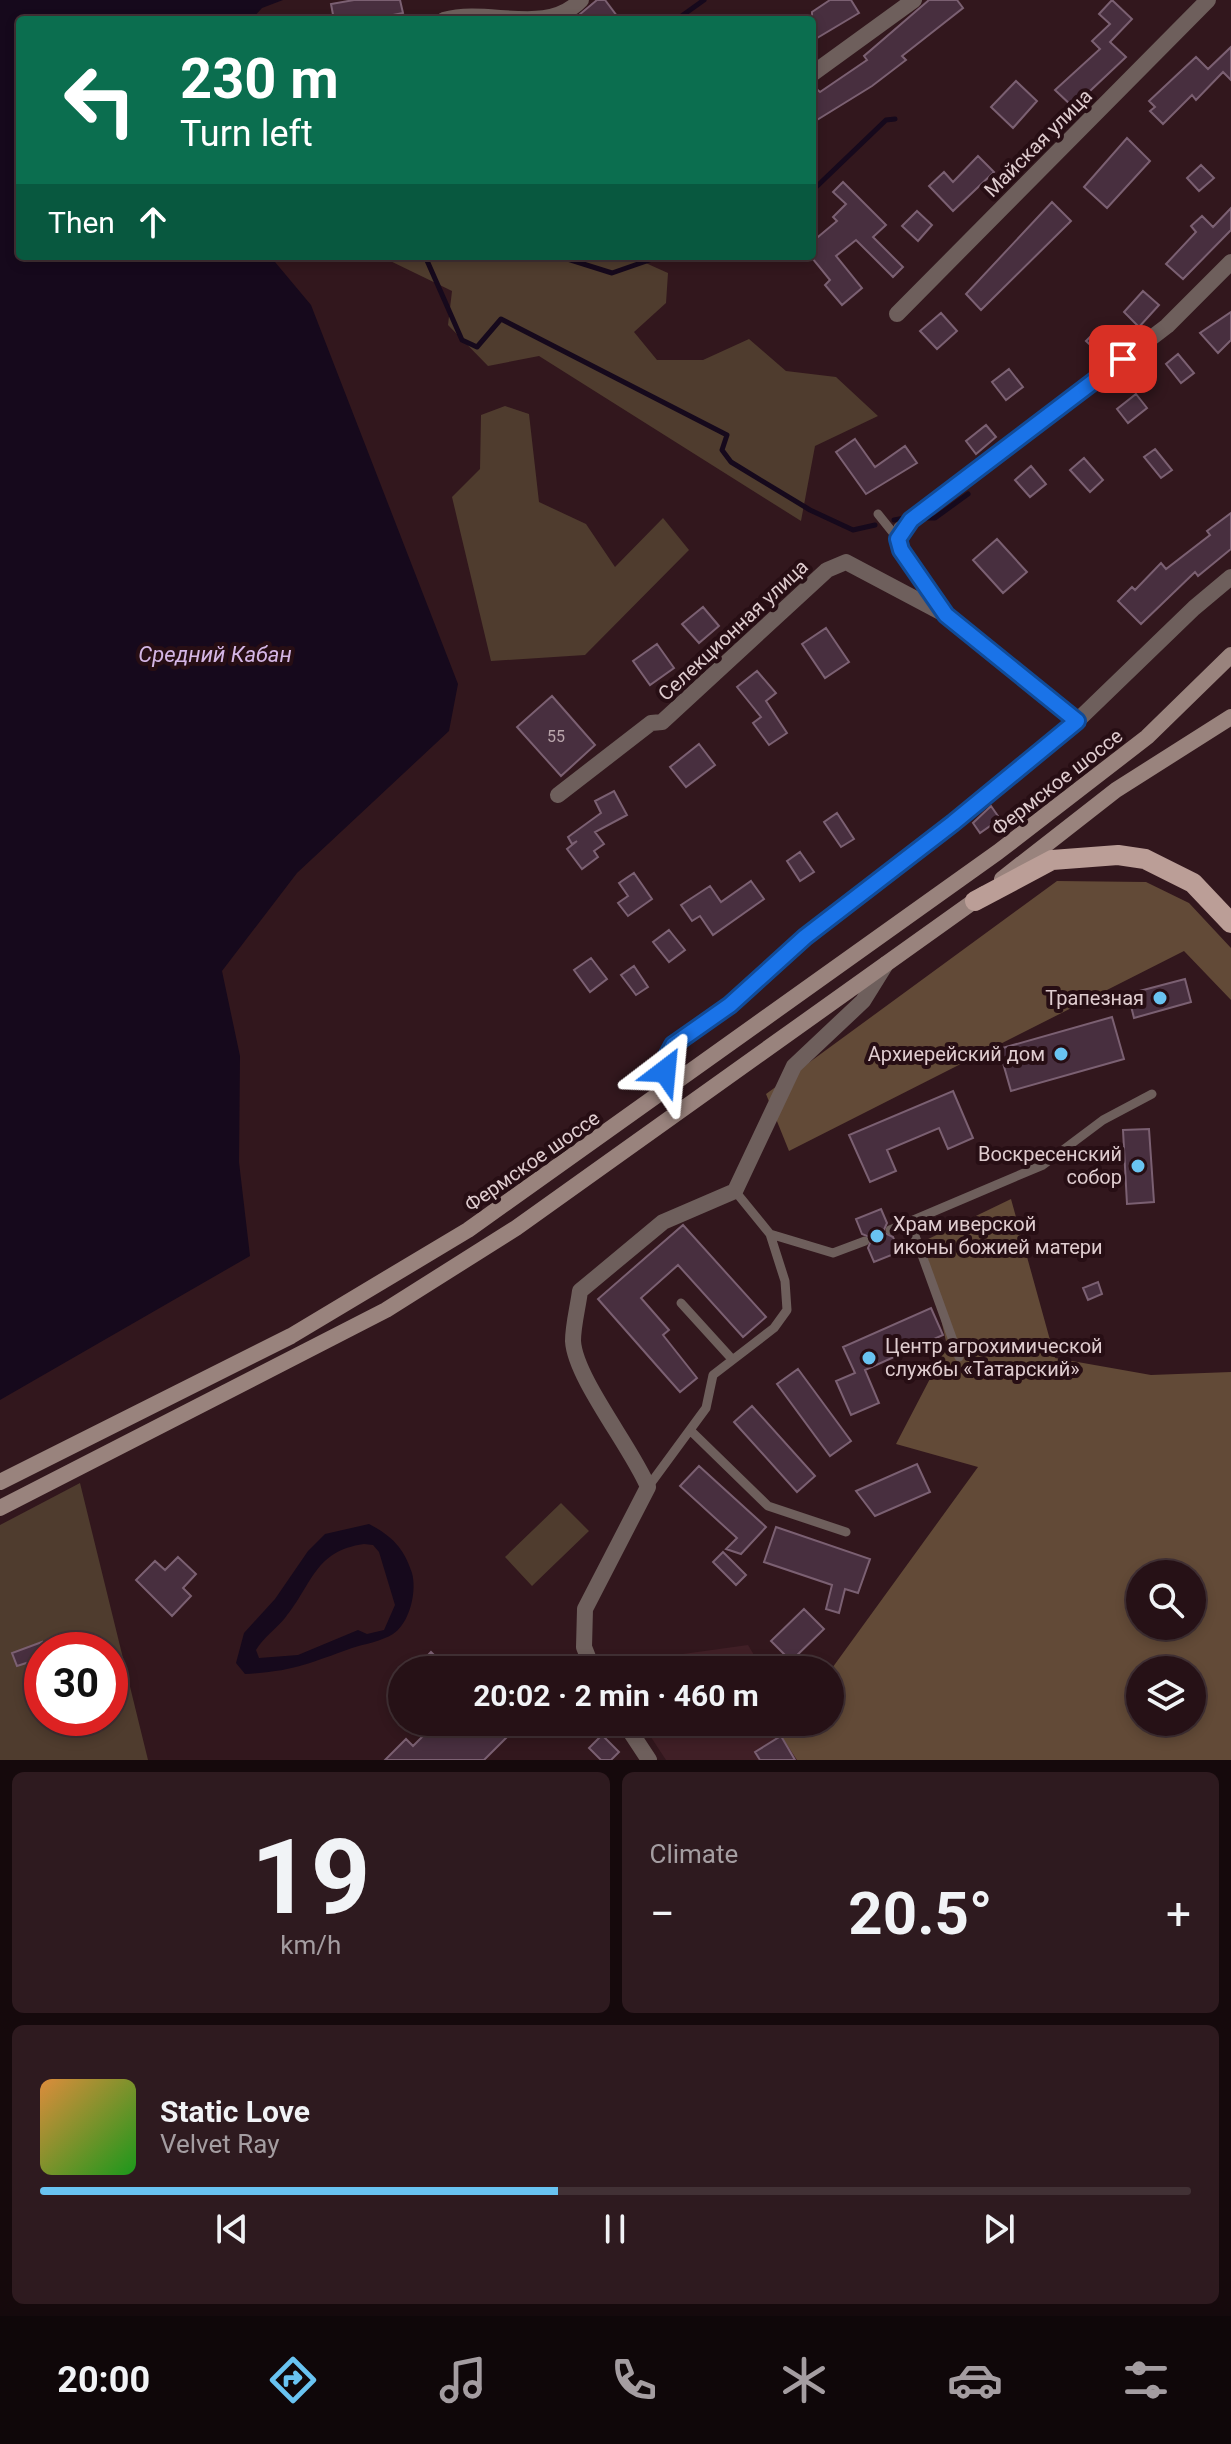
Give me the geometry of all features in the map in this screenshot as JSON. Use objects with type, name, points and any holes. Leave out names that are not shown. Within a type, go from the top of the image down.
[{"type":"main road","name":"Фермское шоссе","points":[[0,1482],[291,1336],[468,1230],[675,1085],[1094,780],[1147,737],[1231,655]]},
{"type":"main road","points":[[0,1508],[386,1310],[516,1228],[975,901],[1116,790],[1231,717]]},
{"type":"main road","points":[[975,901],[1052,860],[1118,855],[1145,859],[1193,883],[1231,923]]},
{"type":"street","points":[[557,16],[568,13],[581,0]]},
{"type":"street","points":[[816,71],[914,0]]},
{"type":"street","name":"Майская улица","points":[[897,314],[1208,0]]},
{"type":"street","points":[[1077,721],[946,615],[901,550],[898,539],[911,520],[1167,326],[1231,262]]},
{"type":"street","name":"Селекционная улица","points":[[558,795],[651,723],[662,722],[827,570],[846,562],[946,615]]},
{"type":"street","points":[[675,1085],[665,1071],[666,1058],[673,1045],[730,1005],[805,937],[953,823],[1077,721],[1194,608],[1231,577]]},
{"type":"street","points":[[588,1656],[584,1647],[585,1609],[648,1487],[638,1463],[593,1392],[573,1343],[580,1291],[663,1222],[735,1191],[794,1066],[863,1001],[886,963]]},
{"type":"street","points":[[633,1736],[649,1760]]},
{"type":"lane","points":[[878,514],[898,539]]},
{"type":"lane","points":[[890,1230],[1043,1165],[1103,1120],[1152,1094]]},
{"type":"lane","points":[[648,1487],[706,1408],[713,1375],[731,1358],[774,1328],[787,1310],[785,1281],[770,1234],[735,1191]]},
{"type":"lane","points":[[910,1222],[959,1357]]},
{"type":"lane","points":[[770,1234],[833,1253],[865,1241]]},
{"type":"lane","points":[[681,1303],[731,1358]]},
{"type":"lane","points":[[691,1431],[768,1506],[846,1532]]},
{"type":"shaded area","points":[[388,260],[639,260],[668,273],[666,303],[634,332],[657,360],[703,360],[749,339],[786,371],[836,377],[878,416],[815,446],[801,521],[539,356],[488,366],[448,325],[452,291]]},
{"type":"shaded area","points":[[505,406],[529,414],[539,502],[586,524],[615,567],[663,518],[689,550],[585,655],[491,661],[452,497],[480,469],[481,415]]},
{"type":"shaded area","points":[[1057,881],[1146,882],[1189,903],[1231,948],[1231,1000],[1184,951],[789,1151],[766,1094]]},
{"type":"shaded area","points":[[1011,1199],[1055,1358],[1151,1375],[1231,1372],[1231,1760],[797,1760],[783,1736],[844,1736],[844,1656],[841,1656],[978,1467],[896,1444],[947,1346],[924,1241]]},
{"type":"shaded area","points":[[80,1483],[117,1632],[24,1632],[24,1736],[128,1736],[128,1679],[148,1760],[0,1760],[0,1525]]},
{"type":"shaded area","points":[[561,1503],[589,1531],[532,1586],[505,1557]]},
{"type":"shaded area","points":[[748,1645],[755,1656],[668,1656]]},
{"type":"shaded area","points":[[650,1736],[804,1736],[819,1760],[666,1760]]},
{"type":"water","name":"Средний Кабан","points":[[0,0],[283,0],[262,8],[255,16],[16,16],[16,260],[273,260],[311,305],[458,684],[449,731],[297,873],[222,971],[240,1056],[239,1162],[250,1256],[0,1400]]},
{"type":"water","points":[[369,1524],[396,1544],[409,1564],[413,1580],[413,1597],[404,1622],[384,1639],[289,1669],[245,1674],[236,1663],[244,1633],[275,1599],[308,1551],[325,1534]],"holes":[[[373,1545],[379,1552],[395,1605],[384,1630],[367,1634],[358,1630],[298,1655],[259,1658],[256,1650],[285,1618],[324,1562],[347,1548]]]},
{"type":"building","points":[[354,0],[400,0],[403,13],[333,16],[331,4]]},
{"type":"building","points":[[597,0],[605,0],[617,16],[578,16]]},
{"type":"building","points":[[830,0],[851,0],[859,13],[816,39],[816,16],[812,16],[812,12]]},
{"type":"building","points":[[929,0],[957,0],[963,8],[902,56],[906,60],[872,86],[816,121],[816,88],[820,92],[867,60],[864,56]]},
{"type":"building","points":[[1112,0],[1132,19],[1110,42],[1126,57],[1073,107],[1055,90],[1100,49],[1092,41],[1110,24],[1099,14]]},
{"type":"building","points":[[1231,47],[1231,80],[1223,72],[1196,100],[1192,95],[1163,124],[1150,111],[1155,107],[1149,101],[1196,57],[1208,69]]},
{"type":"building","points":[[1016,81],[1037,101],[1013,128],[991,107]]},
{"type":"building","points":[[1127,138],[1150,161],[1107,208],[1084,187]]},
{"type":"building","points":[[978,156],[994,172],[953,211],[929,186],[944,172],[953,182]]},
{"type":"building","points":[[1201,165],[1214,178],[1199,191],[1187,178]]},
{"type":"building","points":[[843,182],[886,225],[873,237],[903,267],[893,277],[856,240],[836,256],[862,288],[842,305],[825,285],[830,280],[814,260],[816,239],[837,221],[833,217],[846,204],[833,192]]},
{"type":"building","points":[[1052,202],[1071,221],[981,310],[966,294]]},
{"type":"building","points":[[1231,208],[1231,230],[1183,279],[1166,264],[1196,232],[1191,226],[1202,216],[1213,227]]},
{"type":"building","points":[[917,211],[932,225],[918,241],[902,226]]},
{"type":"building","points":[[1143,291],[1159,305],[1139,327],[1124,312]]},
{"type":"building","points":[[1231,312],[1231,340],[1218,353],[1200,333]]},
{"type":"building","points":[[941,313],[957,331],[937,349],[920,331]]},
{"type":"building","points":[[1099,328],[1115,345],[1103,357],[1086,341]]},
{"type":"building","points":[[1178,354],[1194,373],[1181,383],[1166,364]]},
{"type":"building","points":[[1009,369],[1023,387],[1006,400],[992,382]]},
{"type":"building","points":[[1136,394],[1147,408],[1128,423],[1117,409]]},
{"type":"building","points":[[986,425],[996,437],[976,454],[966,441]]},
{"type":"building","points":[[855,439],[875,467],[905,446],[917,463],[866,494],[836,452]]},
{"type":"building","points":[[1155,449],[1172,470],[1161,478],[1144,457]]},
{"type":"building","points":[[1084,458],[1103,480],[1090,492],[1070,470]]},
{"type":"building","points":[[1031,466],[1046,484],[1030,497],[1015,480]]},
{"type":"building","points":[[1231,513],[1231,549],[1198,576],[1195,572],[1141,624],[1118,601],[1132,587],[1135,590],[1161,563],[1166,569],[1210,535],[1207,531]]},
{"type":"building","points":[[997,539],[1027,572],[1003,593],[973,560]]},
{"type":"building","points":[[703,607],[719,626],[699,643],[682,624]]},
{"type":"building","points":[[826,628],[849,662],[825,678],[802,644]]},
{"type":"building","points":[[657,644],[674,668],[650,685],[633,661]]},
{"type":"building","points":[[757,671],[776,693],[766,701],[787,733],[769,745],[753,723],[761,717],[737,687]]},
{"type":"building","points":[[552,696],[595,745],[561,776],[517,727]]},
{"type":"building","points":[[699,744],[715,765],[686,787],[670,767]]},
{"type":"building","points":[[614,791],[627,815],[595,832],[604,844],[594,851],[598,857],[582,869],[567,849],[577,841],[572,844],[568,837],[601,813],[595,801]]},
{"type":"building","points":[[991,806],[1000,819],[980,833],[973,823]]},
{"type":"building","points":[[837,813],[854,839],[841,847],[824,822]]},
{"type":"building","points":[[800,852],[814,872],[800,881],[787,861]]},
{"type":"building","points":[[634,873],[652,899],[628,916],[618,903],[628,896],[619,883]]},
{"type":"building","points":[[751,881],[764,899],[713,935],[700,916],[692,921],[681,905],[710,886],[721,902]]},
{"type":"building","points":[[669,930],[685,950],[669,962],[653,942]]},
{"type":"building","points":[[591,958],[607,979],[590,992],[574,970]]},
{"type":"building","points":[[634,966],[648,987],[636,995],[621,975]]},
{"type":"building","name":"Трапезная","points":[[1185,979],[1191,1002],[1134,1018],[1128,994]]},
{"type":"building","name":"Архиерейский дом","points":[[1112,1017],[1124,1059],[1011,1091],[999,1049]]},
{"type":"building","points":[[953,1091],[973,1138],[948,1149],[939,1128],[887,1150],[896,1171],[870,1182],[849,1135]]},
{"type":"building","name":"Воскресенский собор","points":[[1149,1129],[1154,1202],[1127,1204],[1123,1130]]},
{"type":"building","name":"Храм иверской иконы божией матери","points":[[881,1209],[887,1223],[883,1232],[893,1237],[899,1252],[874,1262],[868,1248],[872,1238],[862,1234],[856,1219]]},
{"type":"building","points":[[683,1225],[766,1317],[743,1337],[678,1265],[641,1298],[669,1330],[663,1335],[697,1378],[680,1392],[598,1299]]},
{"type":"building","points":[[1098,1282],[1102,1294],[1088,1300],[1083,1288]]},
{"type":"building","name":"Центр агрохимической службы «Татарский»","points":[[931,1308],[943,1335],[865,1370],[879,1403],[851,1415],[836,1381],[855,1373],[843,1347]]},
{"type":"building","points":[[798,1369],[851,1441],[830,1456],[777,1384]]},
{"type":"building","points":[[752,1406],[815,1476],[797,1492],[734,1422]]},
{"type":"building","points":[[917,1464],[930,1492],[875,1516],[856,1491]]},
{"type":"building","points":[[699,1466],[766,1527],[741,1554],[726,1549],[737,1538],[680,1486]]},
{"type":"building","points":[[776,1527],[870,1559],[858,1593],[845,1589],[839,1613],[826,1609],[832,1585],[764,1562]]},
{"type":"building","points":[[723,1552],[746,1575],[736,1585],[713,1562]]},
{"type":"building","points":[[178,1557],[196,1574],[183,1588],[191,1596],[172,1616],[136,1580],[155,1561],[165,1570]]},
{"type":"building","points":[[804,1609],[824,1629],[796,1656],[786,1656],[771,1641]]},
{"type":"building","points":[[24,1649],[24,1664],[17,1666],[12,1653]]},
{"type":"building","points":[[423,1736],[508,1736],[484,1760],[385,1760],[406,1739],[413,1746]]},
{"type":"building","points":[[603,1736],[619,1752],[611,1760],[601,1760],[589,1748]]},
{"type":"building","points":[[781,1736],[795,1760],[760,1760],[755,1752]]},
{"type":"waterway","points":[[682,16],[704,0]]},
{"type":"waterway","points":[[816,187],[886,120],[895,119]]},
{"type":"waterway","points":[[427,260],[462,340],[477,347],[501,319],[727,435],[722,450],[731,462],[810,510],[853,530],[875,525]]},
{"type":"waterway","points":[[571,260],[612,273],[649,260]]},
{"type":"waterway","points":[[924,518],[935,518],[968,494]]},
{"type":"waterway","points":[[894,520],[905,518]]},
{"type":"place","name":"Трапезная","points":[[1160,998]]},
{"type":"place","name":"Архиерейский дом","points":[[1061,1054]]},
{"type":"place","name":"Воскресенский собор","points":[[1138,1166]]},
{"type":"place","name":"Храм иверской иконы божией матери","points":[[877,1236]]},
{"type":"place","name":"Центр агрохимической службы «Татарский»","points":[[869,1358]]},
{"type":"route","points":[[665,1071],[666,1058],[673,1045],[730,1005],[805,937],[953,823],[1077,721],[946,615],[901,550],[898,539],[901,529],[911,520],[1123,359]]}]
